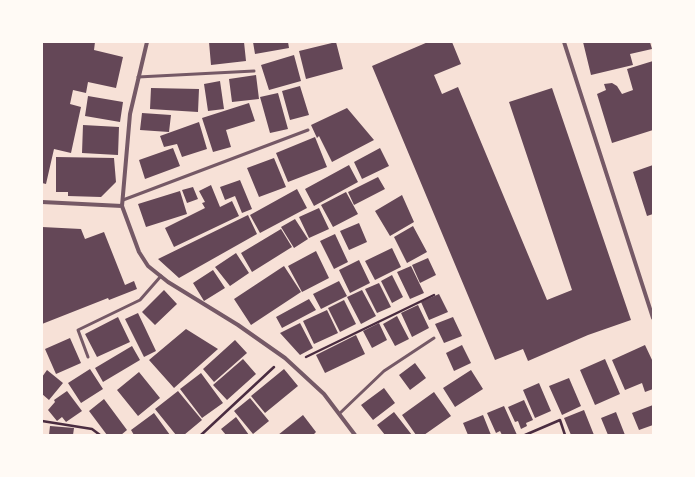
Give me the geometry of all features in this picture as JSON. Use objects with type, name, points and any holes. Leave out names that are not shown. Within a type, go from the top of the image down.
[{"type":"street","points":[[147,42],[130,114],[122,206],[139,252],[148,266],[160,276],[238,326],[292,364],[324,394],[355,435]]},
{"type":"street","points":[[564,42],[653,318]]},
{"type":"street","points":[[42,202],[122,206]]},
{"type":"lane","points":[[138,77],[254,71]]},
{"type":"lane","points":[[123,200],[308,130]]},
{"type":"lane","points":[[88,357],[78,330],[140,300],[160,276]]},
{"type":"lane","points":[[339,414],[384,371],[434,338]]},
{"type":"path","points":[[292,364],[434,295]]},
{"type":"path","points":[[201,435],[284,358]]},
{"type":"path","points":[[526,435],[560,420],[565,435]]},
{"type":"path","points":[[42,421],[92,429],[100,435]]},
{"type":"building","points":[[42,42],[95,42],[94,50],[123,57],[116,88],[88,82],[86,93],[73,90],[70,104],[81,107],[71,153],[54,149],[46,184],[42,183]]},
{"type":"building","points":[[209,42],[244,42],[246,61],[211,65]]},
{"type":"building","points":[[253,42],[288,42],[289,48],[255,54]]},
{"type":"building","points":[[336,42],[343,69],[306,79],[299,51]]},
{"type":"building","points":[[428,42],[452,42],[461,64],[434,75],[442,94],[458,87],[547,300],[572,290],[509,102],[552,88],[631,320],[588,335],[528,361],[523,349],[495,360],[372,66]]},
{"type":"building","points":[[583,42],[650,42],[652,49],[630,54],[633,65],[591,75]]},
{"type":"building","points":[[294,55],[301,81],[269,90],[261,65]]},
{"type":"building","points":[[653,61],[653,130],[612,143],[597,94],[606,90],[604,84],[612,83],[617,86],[622,94],[633,90],[627,69]]},
{"type":"building","points":[[256,75],[259,99],[232,102],[229,79]]},
{"type":"building","points":[[220,81],[224,109],[208,111],[204,84]]},
{"type":"building","points":[[300,86],[309,115],[290,120],[282,91]]},
{"type":"building","points":[[151,88],[199,89],[198,112],[150,109]]},
{"type":"building","points":[[278,93],[288,129],[270,133],[260,97]]},
{"type":"building","points":[[88,96],[123,102],[120,122],[85,116]]},
{"type":"building","points":[[249,103],[255,121],[226,130],[231,147],[213,152],[202,118]]},
{"type":"building","points":[[347,108],[374,140],[332,162],[319,136],[317,138],[311,125]]},
{"type":"building","points":[[142,113],[171,115],[169,132],[140,130]]},
{"type":"building","points":[[199,122],[207,149],[182,157],[177,144],[164,147],[160,136]]},
{"type":"building","points":[[83,125],[119,127],[118,155],[82,153]]},
{"type":"building","points":[[315,137],[327,167],[288,182],[276,153]]},
{"type":"building","points":[[173,148],[180,166],[145,179],[139,160]]},
{"type":"building","points":[[380,148],[389,166],[362,179],[354,162]]},
{"type":"building","points":[[56,157],[114,158],[116,182],[101,197],[68,196],[68,192],[56,192]]},
{"type":"building","points":[[274,158],[286,187],[259,197],[247,168]]},
{"type":"building","points":[[349,165],[358,182],[314,206],[305,189]]},
{"type":"building","points":[[653,165],[653,214],[647,216],[633,172]]},
{"type":"building","points":[[378,177],[385,189],[354,205],[348,192]]},
{"type":"building","points":[[240,180],[252,209],[242,213],[235,196],[225,200],[220,187]]},
{"type":"building","points":[[211,185],[220,207],[232,201],[239,216],[174,247],[165,228],[205,208],[202,203],[205,202],[199,191]]},
{"type":"building","points":[[193,187],[198,199],[187,203],[182,190]]},
{"type":"building","points":[[297,189],[307,208],[260,233],[250,215]]},
{"type":"building","points":[[180,191],[187,214],[146,227],[138,204]]},
{"type":"building","points":[[346,192],[358,214],[333,227],[321,205]]},
{"type":"building","points":[[402,195],[414,222],[390,236],[375,211]]},
{"type":"building","points":[[319,208],[329,229],[309,238],[299,217]]},
{"type":"building","points":[[248,215],[257,234],[179,278],[158,259]]},
{"type":"building","points":[[295,219],[308,239],[294,248],[281,227]]},
{"type":"building","points":[[359,223],[367,242],[349,250],[340,231]]},
{"type":"building","points":[[413,226],[427,252],[407,263],[394,237]]},
{"type":"building","points":[[42,227],[81,229],[85,239],[104,232],[125,285],[134,281],[137,289],[109,300],[108,298],[42,324]]},
{"type":"building","points":[[281,229],[292,247],[252,272],[241,253]]},
{"type":"building","points":[[335,234],[348,262],[334,269],[320,241]]},
{"type":"building","points":[[392,248],[401,267],[375,280],[365,261]]},
{"type":"building","points":[[316,251],[329,278],[302,292],[288,266]]},
{"type":"building","points":[[236,253],[249,273],[230,286],[215,267]]},
{"type":"building","points":[[428,258],[436,275],[420,283],[412,265]]},
{"type":"building","points":[[359,260],[370,283],[350,293],[339,270]]},
{"type":"building","points":[[284,266],[301,292],[251,325],[234,299]]},
{"type":"building","points":[[411,266],[424,293],[410,299],[397,272]]},
{"type":"building","points":[[213,270],[225,288],[204,301],[193,283]]},
{"type":"building","points":[[392,275],[403,297],[392,303],[381,281]]},
{"type":"building","points":[[339,281],[347,296],[321,309],[313,294]]},
{"type":"building","points":[[379,283],[391,307],[377,313],[365,289]]},
{"type":"building","points":[[164,290],[177,304],[155,325],[142,312]]},
{"type":"building","points":[[362,290],[376,316],[361,324],[347,297]]},
{"type":"building","points":[[439,294],[448,312],[429,320],[421,302]]},
{"type":"building","points":[[309,299],[316,310],[282,328],[276,317]]},
{"type":"building","points":[[344,300],[356,324],[340,332],[328,308]]},
{"type":"building","points":[[418,305],[429,328],[412,337],[401,313]]},
{"type":"building","points":[[327,310],[338,333],[314,344],[303,321]]},
{"type":"building","points":[[138,313],[156,351],[144,357],[125,319]]},
{"type":"building","points":[[397,316],[409,339],[395,346],[383,324]]},
{"type":"building","points":[[118,317],[130,342],[97,357],[85,334]]},
{"type":"building","points":[[453,317],[462,336],[444,343],[435,324]]},
{"type":"building","points":[[300,323],[313,348],[300,355],[280,333]]},
{"type":"building","points":[[379,323],[387,340],[372,348],[363,331]]},
{"type":"building","points":[[186,329],[218,349],[174,388],[149,360]]},
{"type":"building","points":[[356,335],[365,354],[325,373],[316,355]]},
{"type":"building","points":[[70,338],[81,363],[56,374],[45,349]]},
{"type":"building","points":[[235,340],[247,353],[214,382],[203,369]]},
{"type":"building","points":[[462,345],[471,363],[454,371],[446,353]]},
{"type":"building","points":[[645,345],[653,362],[653,389],[645,392],[642,383],[625,390],[612,360]]},
{"type":"building","points":[[132,346],[140,360],[103,382],[95,368]]},
{"type":"building","points":[[243,359],[256,374],[227,400],[213,385]]},
{"type":"building","points":[[605,359],[620,394],[595,405],[580,370]]},
{"type":"building","points":[[415,363],[426,378],[410,390],[399,375]]},
{"type":"building","points":[[90,369],[103,389],[81,403],[68,383]]},
{"type":"building","points":[[284,369],[298,386],[265,413],[251,396]]},
{"type":"building","points":[[47,370],[63,383],[49,400],[42,394],[42,377]]},
{"type":"building","points":[[471,370],[483,389],[455,407],[443,388]]},
{"type":"building","points":[[139,372],[160,398],[138,416],[117,390]]},
{"type":"building","points":[[201,373],[223,403],[202,418],[180,389]]},
{"type":"building","points":[[569,378],[581,406],[562,415],[549,386]]},
{"type":"building","points":[[539,383],[551,411],[535,418],[523,390]]},
{"type":"building","points":[[384,388],[395,403],[373,420],[361,405]]},
{"type":"building","points":[[67,391],[82,411],[66,422],[62,417],[57,421],[48,410],[55,402],[54,400]]},
{"type":"building","points":[[178,391],[202,420],[184,435],[176,435],[155,409]]},
{"type":"building","points":[[434,392],[451,416],[424,435],[416,435],[402,415]]},
{"type":"building","points":[[250,398],[269,421],[253,434],[234,411]]},
{"type":"building","points":[[104,399],[127,430],[121,435],[107,435],[89,411]]},
{"type":"building","points":[[524,400],[533,420],[526,423],[527,426],[521,429],[518,421],[515,422],[508,407]]},
{"type":"building","points":[[653,405],[653,425],[639,430],[632,413]]},
{"type":"building","points":[[504,406],[517,435],[502,435],[500,431],[496,433],[487,413]]},
{"type":"building","points":[[584,410],[594,435],[571,435],[564,418]]},
{"type":"building","points":[[394,412],[412,435],[385,435],[377,425]]},
{"type":"building","points":[[616,412],[625,435],[608,435],[601,418]]},
{"type":"building","points":[[154,413],[170,435],[134,435],[131,430]]},
{"type":"building","points":[[303,415],[316,432],[313,435],[278,435]]},
{"type":"building","points":[[483,415],[491,435],[468,435],[463,423]]},
{"type":"building","points":[[236,417],[249,435],[226,435],[221,429]]},
{"type":"building","points":[[50,426],[74,428],[73,435],[49,435]]}]
